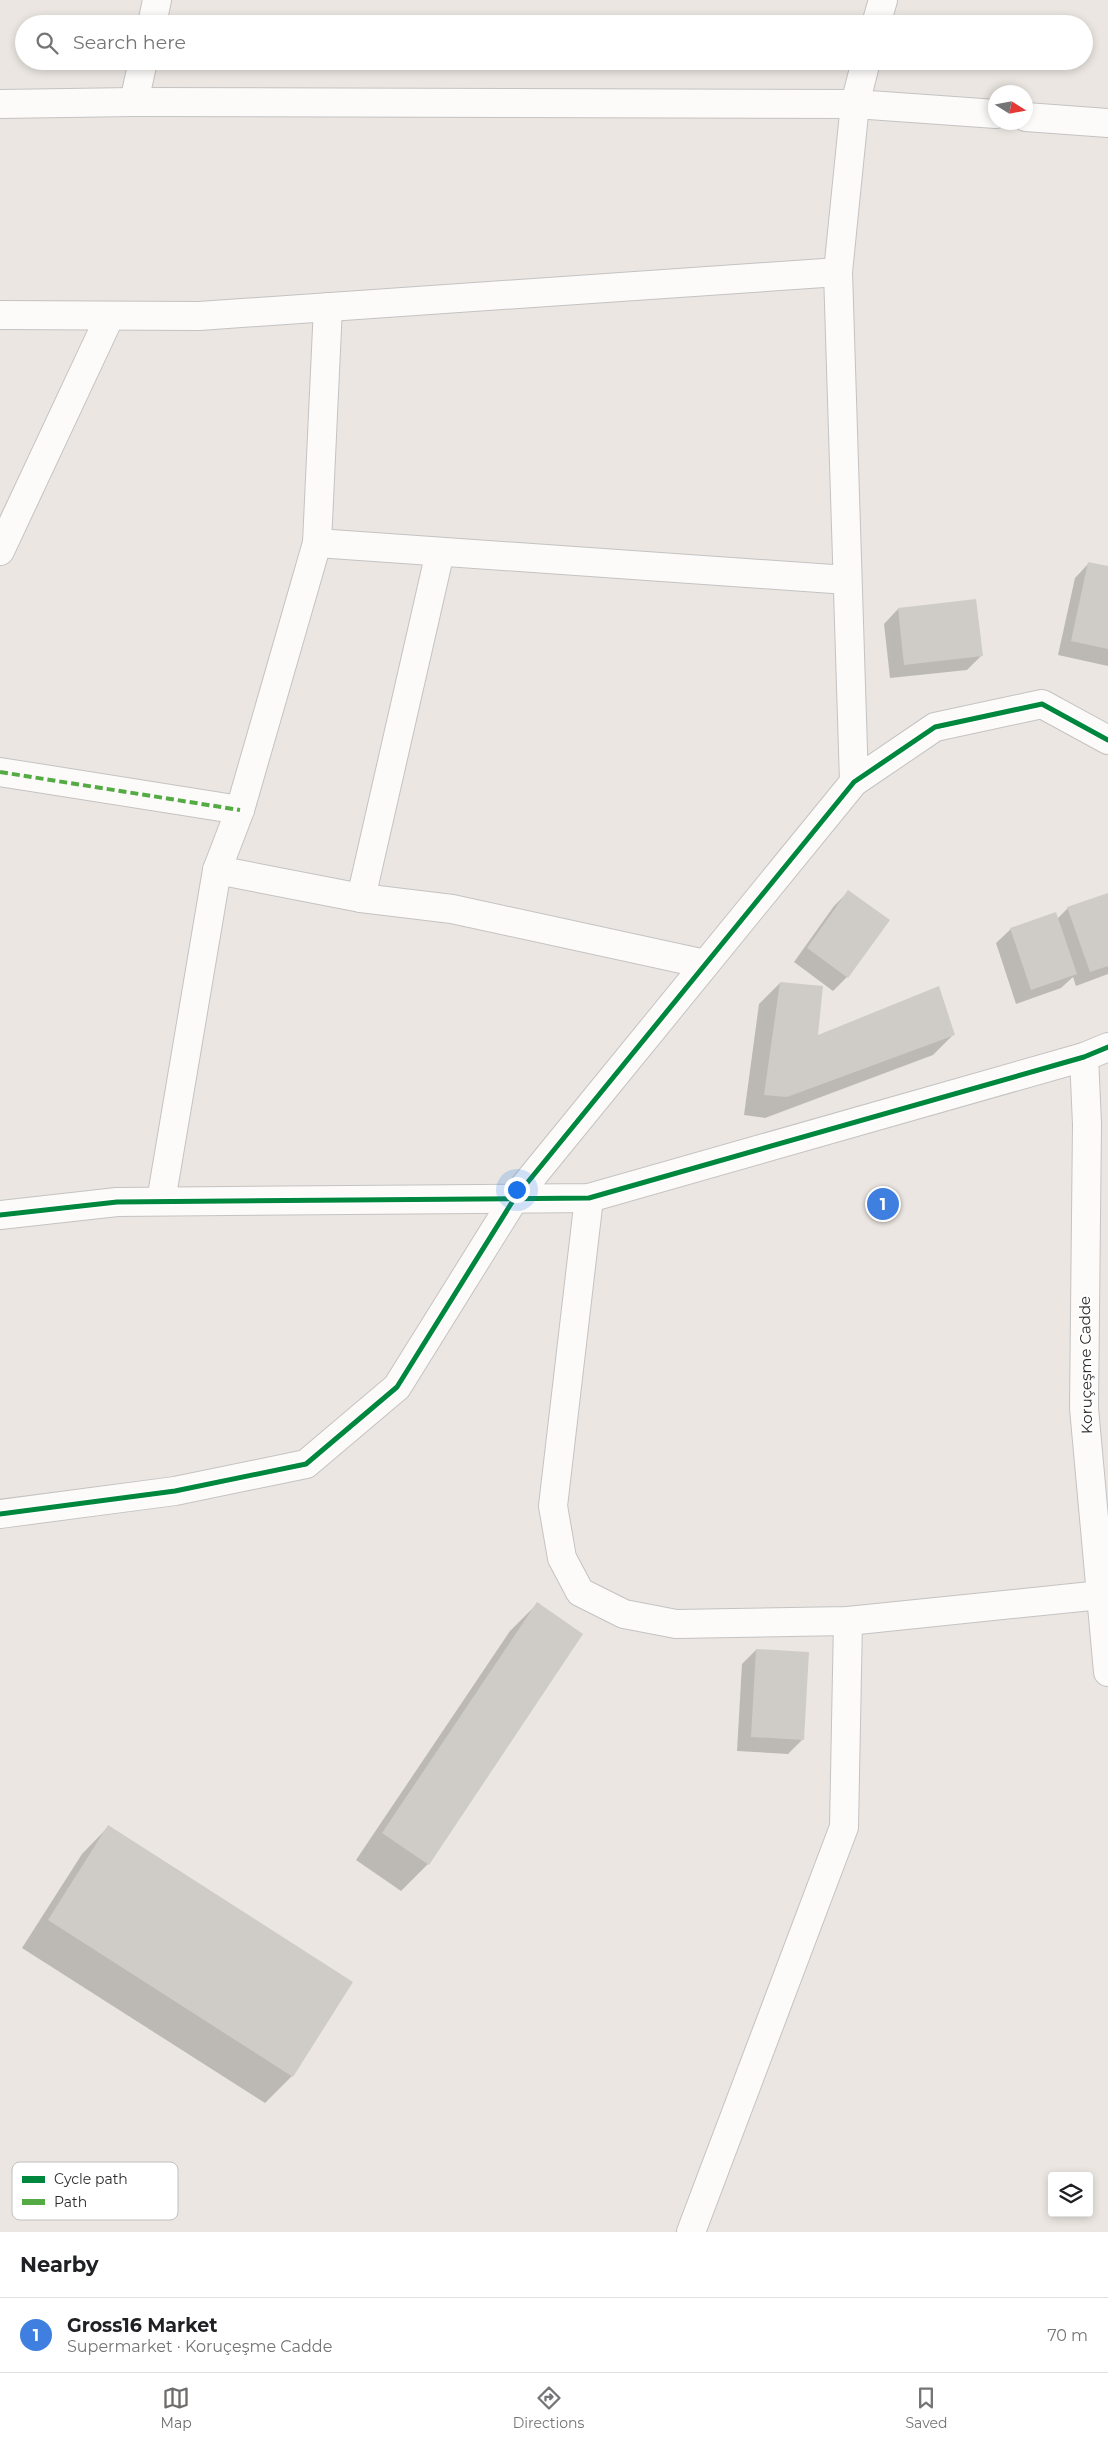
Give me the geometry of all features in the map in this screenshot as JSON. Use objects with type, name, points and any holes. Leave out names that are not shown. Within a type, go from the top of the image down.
[{"type":"street","points":[[154,15],[157,0]]},
{"type":"street","points":[[879,15],[883,0]]},
{"type":"street","points":[[134,102],[141,70]]},
{"type":"street","points":[[854,782],[838,272],[855,104],[864,70]]},
{"type":"street","points":[[0,104],[134,102],[855,104],[988,113]]},
{"type":"street","points":[[1033,117],[1108,122]]},
{"type":"street","points":[[0,315],[199,316],[838,272]]},
{"type":"street","points":[[160,1201],[218,870],[240,810],[317,543],[328,307]]},
{"type":"street","points":[[0,551],[110,316]]},
{"type":"street","points":[[317,543],[847,580]]},
{"type":"street","points":[[361,898],[440,552]]},
{"type":"street","points":[[0,1514],[174,1490],[306,1464],[397,1387],[514,1199],[854,782],[935,727],[1042,704],[1108,740]]},
{"type":"street","points":[[0,772],[240,810]]},
{"type":"street","points":[[218,870],[361,898],[452,908],[705,964]]},
{"type":"street","points":[[0,1215],[117,1202],[589,1198],[1096,1052]]},
{"type":"street","name":"Koruçeşme Cadde","points":[[1096,1052],[1087,1124],[1084,1408],[1108,1672]]},
{"type":"street","points":[[589,1198],[553,1506],[562,1558],[580,1592],[624,1614],[676,1624],[848,1621],[1101,1595]]},
{"type":"street","points":[[691,2232],[844,1827],[848,1621]]},
{"type":"building","points":[[1088,562],[1108,566],[1108,649],[1071,641]]},
{"type":"building","points":[[976,599],[983,656],[904,665],[898,608]]},
{"type":"building","points":[[848,890],[890,920],[848,978],[807,948]]},
{"type":"building","points":[[1108,893],[1108,966],[1090,972],[1067,907]]},
{"type":"building","points":[[1056,912],[1077,974],[1031,990],[1010,928]]},
{"type":"building","points":[[780,982],[823,986],[818,1035],[939,986],[955,1035],[787,1097],[764,1095]]},
{"type":"building","points":[[537,1602],[583,1634],[429,1865],[382,1833]]},
{"type":"building","points":[[756,1649],[809,1652],[804,1740],[751,1737]]},
{"type":"building","points":[[108,1825],[353,1982],[293,2077],[48,1920]]},
{"type":"marked path","points":[[0,772],[240,810]]},
{"type":"cycle path","points":[[0,1514],[175,1491],[306,1464],[397,1387],[514,1199],[854,782],[935,727],[1042,704],[1108,740]]},
{"type":"cycle path","points":[[0,1215],[117,1202],[589,1198],[1084,1057],[1108,1047]]},
{"type":"place","name":"Gross16 Market","points":[[883,1204]]}]
